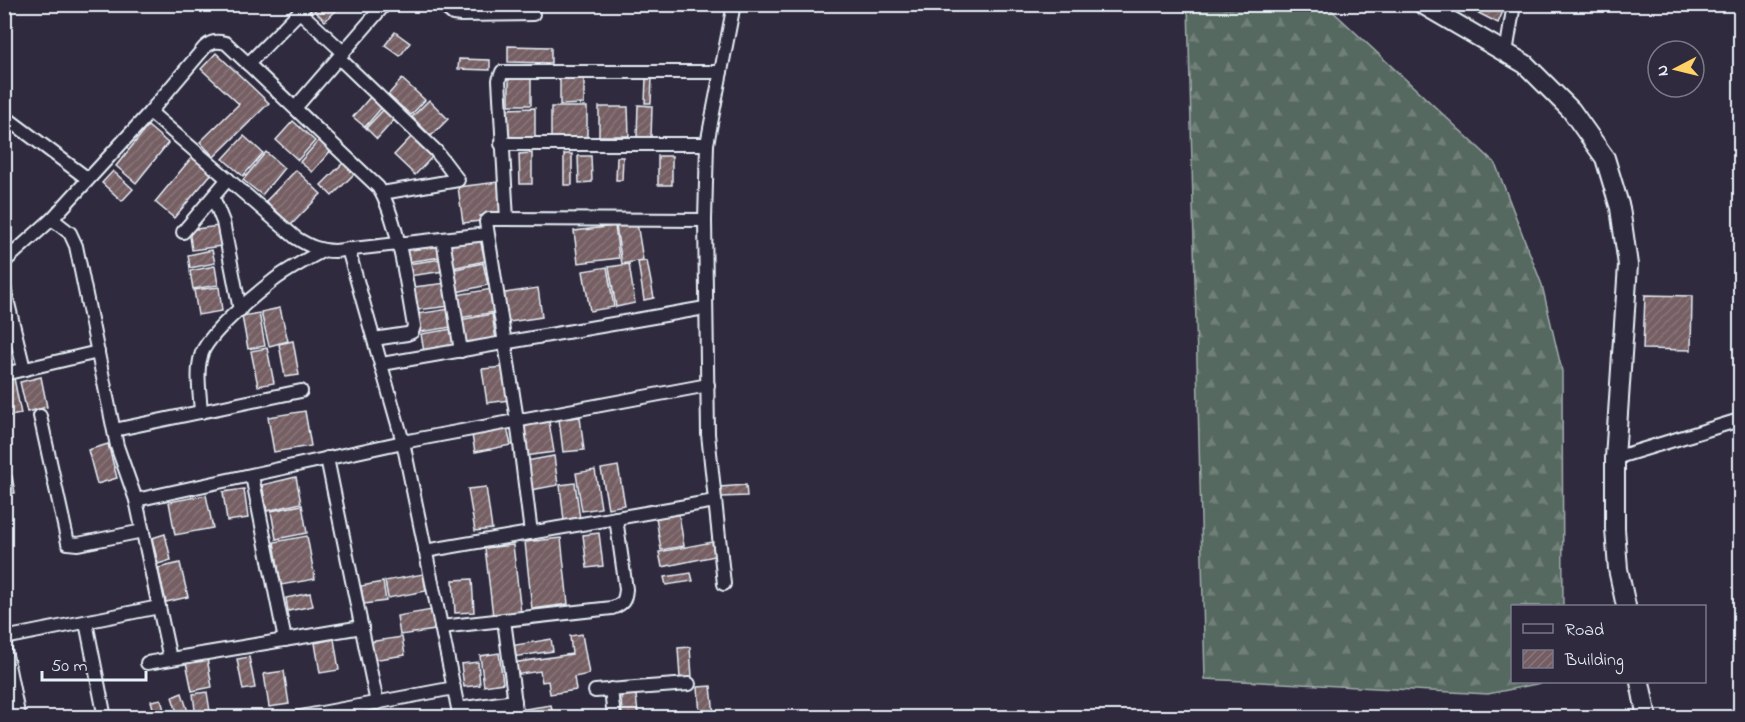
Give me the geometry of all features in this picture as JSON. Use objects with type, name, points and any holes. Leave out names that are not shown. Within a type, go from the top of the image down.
[{"type":"main road","points":[[1422,4],[1525,64],[1571,110],[1605,158],[1620,208],[1628,265],[1615,458],[1615,529],[1618,569],[1626,605]]},
{"type":"main road","points":[[1640,683],[1647,717]]},
{"type":"street","points":[[295,108],[385,4]]},
{"type":"street","points":[[441,4],[453,14],[461,15],[533,14]]},
{"type":"street","points":[[724,584],[708,434],[705,219],[707,144],[734,4]]},
{"type":"street","points":[[1506,53],[1514,4]]},
{"type":"street","points":[[248,64],[303,8],[341,55],[436,151],[458,180],[382,193]]},
{"type":"street","points":[[4,262],[52,219],[211,42],[219,41],[226,44],[248,64],[378,186],[382,193],[398,244],[414,326],[412,332],[374,339]]},
{"type":"street","points":[[507,219],[501,144],[499,80],[502,72],[507,70],[721,72]]},
{"type":"street","points":[[150,112],[296,238],[310,247],[322,251],[487,234]]},
{"type":"street","points":[[4,116],[88,179]]},
{"type":"street","points":[[501,144],[707,144]]},
{"type":"street","points":[[183,232],[228,179]]},
{"type":"street","points":[[213,197],[223,222],[240,310]]},
{"type":"street","points":[[52,219],[74,239],[114,430],[121,459],[136,500],[170,659]]},
{"type":"street","points":[[531,533],[517,420],[486,222],[489,219],[705,219]]},
{"type":"street","points":[[442,239],[461,351]]},
{"type":"street","points":[[348,249],[403,442],[459,713],[515,701]]},
{"type":"street","points":[[201,412],[200,357],[215,332],[274,280],[322,251]]},
{"type":"street","points":[[4,287],[24,369]]},
{"type":"street","points":[[382,364],[705,308]]},
{"type":"street","points":[[4,374],[98,352]]},
{"type":"street","points":[[136,500],[403,442],[708,385]]},
{"type":"street","points":[[114,430],[301,391]]},
{"type":"street","points":[[40,416],[68,543],[78,544],[143,531]]},
{"type":"street","points":[[1615,458],[1740,421]]},
{"type":"street","points":[[327,458],[377,703]]},
{"type":"street","points":[[252,476],[285,640]]},
{"type":"street","points":[[425,551],[715,501]]},
{"type":"street","points":[[441,627],[622,605],[626,599],[626,589],[616,518]]},
{"type":"street","points":[[4,638],[159,607]]},
{"type":"street","points":[[504,620],[517,717]]},
{"type":"street","points":[[86,622],[105,717]]},
{"type":"street","points":[[147,663],[362,627]]},
{"type":"street","points":[[4,645],[19,717]]},
{"type":"street","points":[[595,691],[688,684]]},
{"type":"street","points":[[295,717],[330,715],[454,688]]},
{"type":"street","points":[[611,689],[614,717]]},
{"type":"green space","points":[[1188,5],[1327,6],[1495,163],[1542,285],[1562,371],[1563,605],[1511,605],[1511,683],[1541,683],[1488,694],[1205,679]]},
{"type":"building","points":[[312,4],[332,4],[337,10],[325,21],[310,6]]},
{"type":"building","points":[[1461,4],[1506,4],[1498,23]]},
{"type":"building","points":[[395,32],[410,43],[400,56],[385,45]]},
{"type":"building","points":[[508,46],[551,47],[551,63],[508,62]]},
{"type":"building","points":[[216,53],[269,103],[214,157],[200,142],[239,104],[201,69]]},
{"type":"building","points":[[459,59],[490,60],[490,70],[458,69]]},
{"type":"building","points":[[509,77],[531,77],[531,105],[509,105]]},
{"type":"building","points":[[560,78],[584,78],[584,104],[560,105]]},
{"type":"building","points":[[646,78],[652,78],[651,103],[645,103]]},
{"type":"building","points":[[402,79],[425,100],[411,115],[388,95]]},
{"type":"building","points":[[371,96],[383,106],[365,127],[353,117]]},
{"type":"building","points":[[429,100],[448,119],[431,136],[412,117]]},
{"type":"building","points":[[638,105],[652,106],[651,138],[637,137]]},
{"type":"building","points":[[551,107],[587,107],[587,137],[551,137]]},
{"type":"building","points":[[599,107],[628,107],[629,136],[599,136]]},
{"type":"building","points":[[535,108],[535,137],[506,137],[506,109]]},
{"type":"building","points":[[383,110],[394,120],[377,139],[366,128]]},
{"type":"building","points":[[293,121],[315,141],[298,160],[276,140]]},
{"type":"building","points":[[148,126],[168,143],[136,183],[116,166]]},
{"type":"building","points":[[244,136],[263,153],[243,176],[223,159]]},
{"type":"building","points":[[411,137],[432,157],[415,175],[394,155]]},
{"type":"building","points":[[321,138],[333,148],[312,172],[300,162]]},
{"type":"building","points":[[266,152],[284,168],[262,195],[243,180]]},
{"type":"building","points":[[532,153],[532,184],[520,184],[519,154]]},
{"type":"building","points":[[564,154],[572,154],[572,185],[564,185]]},
{"type":"building","points":[[578,156],[591,156],[592,182],[579,183]]},
{"type":"building","points":[[658,156],[672,156],[672,185],[658,185]]},
{"type":"building","points":[[192,157],[212,173],[174,218],[155,202]]},
{"type":"building","points":[[617,157],[623,157],[622,180],[616,180]]},
{"type":"building","points":[[343,163],[354,174],[332,196],[321,185]]},
{"type":"building","points":[[296,170],[321,194],[291,225],[266,201]]},
{"type":"building","points":[[113,171],[133,189],[122,201],[102,183]]},
{"type":"building","points":[[498,182],[502,212],[480,216],[480,221],[463,223],[458,187]]},
{"type":"building","points":[[637,223],[643,260],[622,264],[616,226]]},
{"type":"building","points":[[218,226],[221,246],[192,250],[189,230]]},
{"type":"building","points":[[615,226],[619,258],[578,263],[574,231]]},
{"type":"building","points":[[480,239],[485,261],[452,268],[447,244]]},
{"type":"building","points":[[440,243],[441,257],[407,262],[405,248]]},
{"type":"building","points":[[212,250],[215,263],[190,268],[188,255]]},
{"type":"building","points":[[442,259],[444,271],[409,276],[407,264]]},
{"type":"building","points":[[647,261],[654,298],[644,300],[638,262]]},
{"type":"building","points":[[483,263],[488,285],[456,292],[451,270]]},
{"type":"building","points":[[629,264],[635,303],[616,307],[609,267]]},
{"type":"building","points":[[215,266],[218,285],[193,289],[190,271]]},
{"type":"building","points":[[607,267],[614,307],[590,311],[583,271]]},
{"type":"building","points":[[447,283],[450,306],[417,310],[414,287]]},
{"type":"building","points":[[219,287],[222,311],[198,315],[194,290]]},
{"type":"building","points":[[538,288],[542,317],[503,323],[498,294]]},
{"type":"building","points":[[492,289],[495,312],[460,318],[456,295]]},
{"type":"building","points":[[1645,295],[1692,296],[1691,350],[1643,349]]},
{"type":"building","points":[[280,308],[288,341],[269,346],[261,312]]},
{"type":"building","points":[[449,309],[452,327],[420,332],[417,314]]},
{"type":"building","points":[[259,313],[265,346],[248,349],[242,316]]},
{"type":"building","points":[[492,314],[496,340],[464,345],[460,320]]},
{"type":"building","points":[[452,329],[455,348],[424,352],[421,334]]},
{"type":"building","points":[[293,341],[299,375],[285,377],[279,344]]},
{"type":"building","points":[[267,348],[274,383],[258,386],[251,351]]},
{"type":"building","points":[[504,367],[509,400],[487,403],[482,369]]},
{"type":"building","points":[[41,377],[47,407],[27,412],[20,382]]},
{"type":"building","points":[[14,378],[21,414],[4,417],[4,379]]},
{"type":"building","points":[[305,411],[311,446],[274,452],[268,417]]},
{"type":"building","points":[[580,417],[584,450],[563,452],[559,419]]},
{"type":"building","points":[[549,422],[554,452],[525,456],[521,426]]},
{"type":"building","points":[[507,428],[511,445],[475,452],[472,435]]},
{"type":"building","points":[[108,444],[117,478],[97,484],[88,450]]},
{"type":"building","points":[[554,456],[558,485],[531,490],[526,461]]},
{"type":"building","points":[[618,466],[625,505],[608,508],[601,469]]},
{"type":"building","points":[[595,470],[601,508],[582,511],[576,473]]},
{"type":"building","points":[[12,476],[15,493],[4,495],[4,478]]},
{"type":"building","points":[[296,477],[301,503],[267,511],[262,485]]},
{"type":"building","points":[[575,483],[580,519],[564,521],[560,485]]},
{"type":"building","points":[[746,485],[747,496],[721,497],[720,487]]},
{"type":"building","points":[[486,487],[492,529],[475,531],[468,489]]},
{"type":"building","points":[[244,489],[248,518],[227,521],[223,492]]},
{"type":"building","points":[[206,495],[213,528],[175,535],[169,502]]},
{"type":"building","points":[[302,505],[307,533],[276,539],[271,511]]},
{"type":"building","points":[[679,514],[684,546],[661,550],[656,517]]},
{"type":"building","points":[[599,533],[603,566],[587,568],[583,535]]},
{"type":"building","points":[[165,534],[171,560],[158,564],[152,538]]},
{"type":"building","points":[[307,536],[315,579],[281,585],[274,542]]},
{"type":"building","points":[[561,538],[568,604],[532,609],[525,542]]},
{"type":"building","points":[[712,542],[715,556],[662,567],[659,552]]},
{"type":"building","points":[[513,545],[521,613],[493,616],[485,548]]},
{"type":"building","points":[[180,563],[188,597],[166,602],[158,568]]},
{"type":"building","points":[[691,573],[693,581],[666,585],[664,577]]},
{"type":"building","points":[[423,574],[426,591],[388,598],[385,581]]},
{"type":"building","points":[[472,579],[474,612],[455,613],[453,580]]},
{"type":"building","points":[[383,582],[386,601],[364,604],[361,586]]},
{"type":"building","points":[[310,593],[313,606],[288,611],[286,598]]},
{"type":"building","points":[[432,610],[435,630],[400,635],[397,616]]},
{"type":"building","points":[[582,634],[589,674],[574,677],[576,690],[550,694],[548,681],[542,682],[540,671],[514,675],[512,663],[572,654],[570,636]]},
{"type":"building","points":[[402,637],[405,655],[372,660],[369,642]]},
{"type":"building","points":[[334,639],[339,670],[320,673],[315,643]]},
{"type":"building","points":[[551,639],[553,651],[512,657],[510,646]]},
{"type":"building","points":[[690,647],[692,677],[680,678],[678,648]]},
{"type":"building","points":[[499,653],[503,683],[484,686],[480,656]]},
{"type":"building","points":[[249,657],[255,688],[243,690],[237,659]]},
{"type":"building","points":[[207,658],[212,687],[192,691],[186,662]]},
{"type":"building","points":[[478,662],[480,685],[464,687],[461,664]]},
{"type":"building","points":[[284,671],[289,704],[269,707],[264,674]]},
{"type":"building","points":[[711,686],[714,715],[700,716],[698,687]]},
{"type":"building","points":[[207,692],[211,718],[196,718],[193,694]]},
{"type":"building","points":[[182,693],[190,718],[179,718],[172,697]]},
{"type":"building","points":[[636,695],[638,714],[622,715],[621,696]]},
{"type":"building","points":[[161,699],[166,718],[156,718],[151,701]]},
{"type":"building","points":[[551,705],[553,716],[520,718],[519,710]]},
{"type":"building","points":[[500,711],[502,718],[470,718],[470,716]]}]
